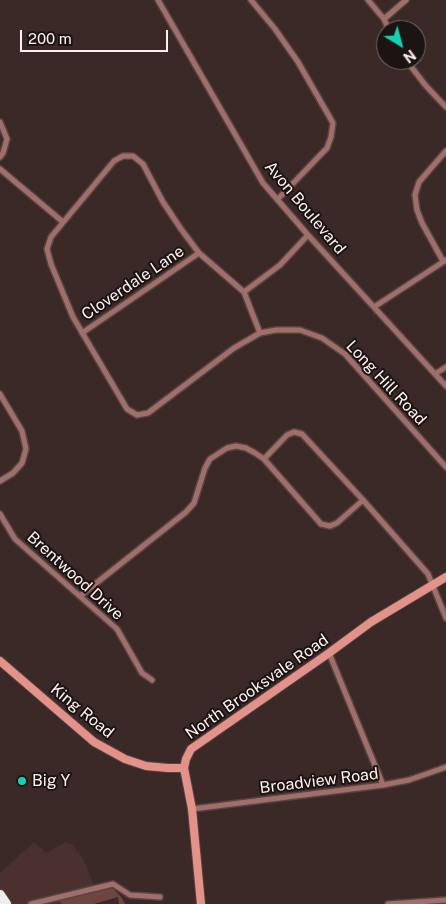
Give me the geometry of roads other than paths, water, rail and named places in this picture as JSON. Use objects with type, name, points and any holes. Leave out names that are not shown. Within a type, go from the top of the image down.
[{"type":"highway","points":[[0,894],[6,904]]},
{"type":"main road","name":"North Brooksvale Road","points":[[184,768],[191,749],[371,622],[446,577]]},
{"type":"main road","name":"King Road","points":[[0,661],[94,742],[125,759],[146,766],[184,768]]},
{"type":"main road","points":[[184,768],[192,809],[201,904]]},
{"type":"street","name":"Avon Boulevard","points":[[158,0],[263,183],[446,386]]},
{"type":"street","points":[[251,0],[298,62],[333,123],[327,148],[278,199]]},
{"type":"street","points":[[368,0],[384,19],[406,0]]},
{"type":"street","points":[[414,70],[446,107]]},
{"type":"street","points":[[0,122],[7,139],[0,157]]},
{"type":"street","points":[[374,307],[445,260],[422,223],[417,210],[415,194],[419,182],[446,151]]},
{"type":"street","points":[[123,156],[133,156],[143,164],[163,202],[200,253],[244,292],[260,333],[234,348],[148,413],[137,415],[128,409],[73,317],[51,264],[47,249],[51,237],[114,161],[123,156]]},
{"type":"street","points":[[0,169],[63,222]]},
{"type":"street","points":[[244,292],[280,265],[308,235]]},
{"type":"street","name":"Cloverdale Lane","points":[[82,333],[200,253]]},
{"type":"street","name":"Long Hill Road","points":[[260,333],[276,330],[300,330],[322,338],[345,354],[446,466]]},
{"type":"street","points":[[435,374],[446,367]]},
{"type":"street","points":[[0,394],[22,431],[26,449],[22,463],[14,472],[0,480]]},
{"type":"street","points":[[264,459],[287,435],[294,432],[302,434],[364,500],[428,574],[446,618]]},
{"type":"street","points":[[80,596],[186,512],[194,503],[205,468],[210,459],[218,452],[227,448],[236,446],[246,448],[264,459],[321,524],[330,526],[337,523],[364,500]]},
{"type":"street","name":"Brentwood Drive","points":[[0,514],[14,539],[117,629],[142,673],[152,680]]},
{"type":"street","points":[[329,653],[383,785]]},
{"type":"street","name":"Broadview Road","points":[[192,809],[383,785],[409,780],[446,767]]},
{"type":"street","points":[[31,904],[113,884],[130,895],[160,897]]},
{"type":"street","points":[[388,904],[446,900]]},
{"type":"place","name":"Big Y","points":[[22,781]]}]
